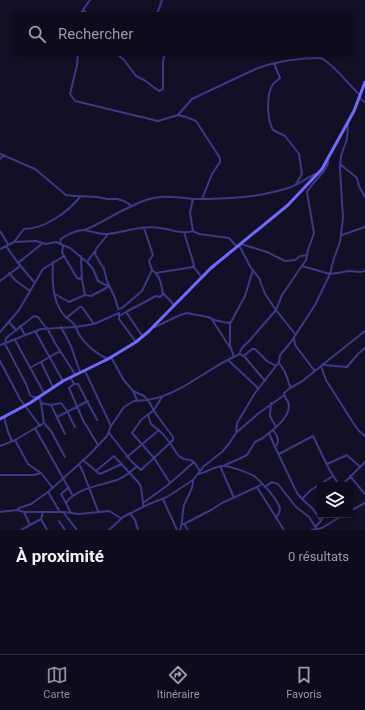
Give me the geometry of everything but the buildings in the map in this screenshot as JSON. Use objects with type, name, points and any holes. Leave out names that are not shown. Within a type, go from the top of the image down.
[{"type":"street","points":[[86,12],[83,10],[90,0]]},
{"type":"street","points":[[159,12],[162,0]]},
{"type":"street","points":[[78,56],[70,94],[75,101],[158,121],[178,115],[196,121],[210,140],[220,158],[220,162],[212,174],[202,199]]},
{"type":"street","points":[[119,56],[136,76],[159,91],[163,88],[163,61],[164,56]]},
{"type":"street","points":[[178,115],[192,99],[258,68],[302,58],[320,58],[337,69],[349,85],[365,102]]},
{"type":"street","points":[[276,63],[275,66],[280,78],[274,84],[271,91],[269,120],[273,130],[286,136],[299,154],[302,174],[294,186]]},
{"type":"street","points":[[0,419],[26,406],[63,380],[109,358],[136,342],[202,278],[239,245],[288,205],[318,174],[328,160],[357,106],[365,82]]},
{"type":"street","points":[[236,433],[238,422],[258,388],[279,362],[280,355],[295,336],[315,305],[330,274],[342,235],[343,218],[340,164],[347,138],[348,122]]},
{"type":"street","points":[[0,154],[38,172],[66,195],[117,199],[132,206]]},
{"type":"street","points":[[0,159],[4,155]]},
{"type":"street","points":[[0,512],[16,510],[29,505],[53,488],[98,445],[124,407],[136,400],[148,400],[162,397],[183,388],[239,354],[242,348],[276,310],[282,295],[302,266],[315,230],[307,192],[329,163],[328,160]]},
{"type":"street","points":[[340,164],[357,178],[359,186],[365,197]]},
{"type":"street","points":[[60,244],[61,239],[64,236],[97,225],[116,212],[147,199],[161,196],[202,199],[258,196],[294,186],[309,177],[318,174]]},
{"type":"street","points":[[14,242],[24,229],[35,229],[52,220],[64,212],[80,196]]},
{"type":"street","points":[[193,199],[190,213],[193,230]]},
{"type":"street","points":[[342,235],[365,227]]},
{"type":"street","points":[[83,230],[99,234],[108,234],[143,228],[159,228],[184,232],[193,230],[199,234],[229,238],[239,245],[267,252],[285,261],[295,260],[301,256],[307,255]]},
{"type":"street","points":[[143,228],[152,255],[149,261],[152,270],[160,279],[163,294],[174,306]]},
{"type":"street","points":[[0,231],[18,265],[35,283]]},
{"type":"street","points":[[184,232],[194,266],[202,278]]},
{"type":"street","points":[[87,262],[108,234]]},
{"type":"street","points":[[0,250],[14,242],[36,241],[46,244],[56,242],[70,248],[80,256],[93,269],[97,280],[108,286]]},
{"type":"street","points":[[0,281],[43,243]]},
{"type":"street","points":[[239,245],[247,262],[261,282],[265,294],[295,336],[296,347],[315,371]]},
{"type":"street","points":[[63,246],[62,252],[77,278],[80,279],[81,276]]},
{"type":"street","points":[[96,249],[95,254],[104,269],[106,281],[118,309],[119,319],[136,342]]},
{"type":"street","points":[[0,332],[19,310],[43,269],[64,256]]},
{"type":"street","points":[[80,256],[81,276],[85,295]]},
{"type":"street","points":[[53,262],[56,304],[66,318],[73,323],[80,336],[93,351],[109,358],[133,391],[136,400]]},
{"type":"street","points":[[156,273],[192,268],[194,266]]},
{"type":"street","points":[[302,266],[330,274],[365,271]]},
{"type":"street","points":[[118,309],[122,308],[140,294],[152,270]]},
{"type":"street","points":[[234,357],[230,345],[230,323],[235,317],[245,296],[253,270]]},
{"type":"street","points":[[9,273],[15,280],[30,291]]},
{"type":"street","points":[[55,294],[69,302],[85,295],[93,295],[108,286]]},
{"type":"street","points":[[119,316],[156,296],[160,297],[163,294]]},
{"type":"street","points":[[66,318],[82,307],[94,324]]},
{"type":"street","points":[[126,312],[143,336]]},
{"type":"street","points":[[0,345],[16,340],[35,331],[47,328],[76,327],[94,324],[118,313]]},
{"type":"street","points":[[152,328],[184,314],[210,317],[214,320],[230,323]]},
{"type":"street","points":[[39,397],[33,397],[30,395],[26,384],[5,344],[6,338],[20,326],[36,316],[47,328],[75,374]]},
{"type":"street","points":[[210,317],[231,349]]},
{"type":"street","points":[[9,322],[16,330]]},
{"type":"street","points":[[20,326],[25,335]]},
{"type":"street","points":[[61,327],[71,346],[80,372]]},
{"type":"street","points":[[35,331],[63,380]]},
{"type":"street","points":[[109,530],[121,518],[143,507],[163,500],[193,480],[207,463],[222,452],[236,433],[271,403],[284,396],[285,391],[301,382],[365,331]]},
{"type":"street","points":[[16,340],[44,393]]},
{"type":"street","points":[[322,365],[347,367],[360,351],[365,348]]},
{"type":"street","points":[[244,356],[252,349],[256,349],[267,361],[276,366]]},
{"type":"street","points":[[30,368],[60,351]]},
{"type":"street","points":[[239,354],[244,356],[265,381]]},
{"type":"street","points":[[228,360],[258,388]]},
{"type":"street","points":[[0,361],[20,399],[40,426]]},
{"type":"street","points":[[40,362],[53,387]]},
{"type":"street","points":[[279,362],[290,384],[290,388]]},
{"type":"street","points":[[322,365],[326,380],[354,424],[365,436]]},
{"type":"street","points":[[84,370],[111,426]]},
{"type":"street","points":[[70,377],[74,384],[78,384],[97,420]]},
{"type":"street","points":[[74,384],[69,388],[83,420],[98,445]]},
{"type":"street","points":[[108,432],[136,467],[141,470],[173,440],[174,437],[148,400],[144,396],[133,391]]},
{"type":"street","points":[[224,466],[247,454],[255,442],[261,440],[282,421],[287,414],[288,403],[284,396]]},
{"type":"street","points":[[39,397],[44,423],[51,431],[65,457]]},
{"type":"street","points":[[162,397],[154,410],[141,420],[132,433],[154,458],[170,483]]},
{"type":"street","points":[[57,417],[88,401]]},
{"type":"street","points":[[41,404],[51,405],[61,403],[67,411],[75,428]]},
{"type":"street","points":[[271,403],[270,416],[276,427]]},
{"type":"street","points":[[51,405],[65,434]]},
{"type":"street","points":[[148,415],[150,423],[159,430],[178,455],[182,458],[192,460],[200,471]]},
{"type":"street","points":[[4,417],[12,441]]},
{"type":"street","points":[[0,446],[15,440],[44,423]]},
{"type":"street","points":[[35,428],[73,496]]},
{"type":"street","points":[[128,457],[159,430]]},
{"type":"street","points":[[273,430],[278,439],[278,444],[275,447]]},
{"type":"street","points":[[269,433],[290,480],[302,499],[313,509],[320,521]]},
{"type":"street","points":[[279,454],[313,436],[338,482]]},
{"type":"street","points":[[15,440],[28,464],[41,473],[53,488]]},
{"type":"street","points":[[327,464],[347,455],[359,466]]},
{"type":"street","points":[[96,471],[114,456],[141,486],[143,507]]},
{"type":"street","points":[[83,460],[100,474],[122,464]]},
{"type":"street","points":[[143,503],[170,483],[194,462]]},
{"type":"street","points":[[343,482],[365,462]]},
{"type":"street","points":[[79,464],[98,512]]},
{"type":"street","points":[[220,466],[234,498]]},
{"type":"street","points":[[198,474],[224,466],[252,475],[265,487],[279,505],[280,510],[276,518]]},
{"type":"street","points":[[66,503],[73,496],[82,491],[126,476],[136,467]]},
{"type":"street","points":[[0,475],[34,475],[41,473]]},
{"type":"street","points":[[302,499],[311,490],[334,476]]},
{"type":"street","points":[[350,476],[365,494]]},
{"type":"street","points":[[188,530],[183,524],[184,505],[193,485],[193,480]]},
{"type":"street","points":[[265,487],[272,482],[278,484],[288,499],[308,516],[315,528]]},
{"type":"street","points":[[163,500],[178,530],[183,524],[262,484]]},
{"type":"street","points":[[69,487],[61,494],[71,513]]},
{"type":"street","points":[[257,487],[284,530]]},
{"type":"street","points":[[48,492],[61,512],[77,530]]},
{"type":"street","points":[[353,509],[365,503]]},
{"type":"street","points":[[16,510],[24,512],[61,512],[78,514],[111,511],[121,518]]},
{"type":"street","points":[[24,512],[30,525]]},
{"type":"street","points":[[43,512],[41,519],[47,530]]},
{"type":"street","points":[[130,513],[135,520],[138,530]]},
{"type":"street","points":[[312,530],[322,518]]},
{"type":"street","points":[[315,528],[322,528],[338,518]]},
{"type":"street","points":[[21,530],[41,519]]},
{"type":"street","points":[[59,522],[66,530]]}]
